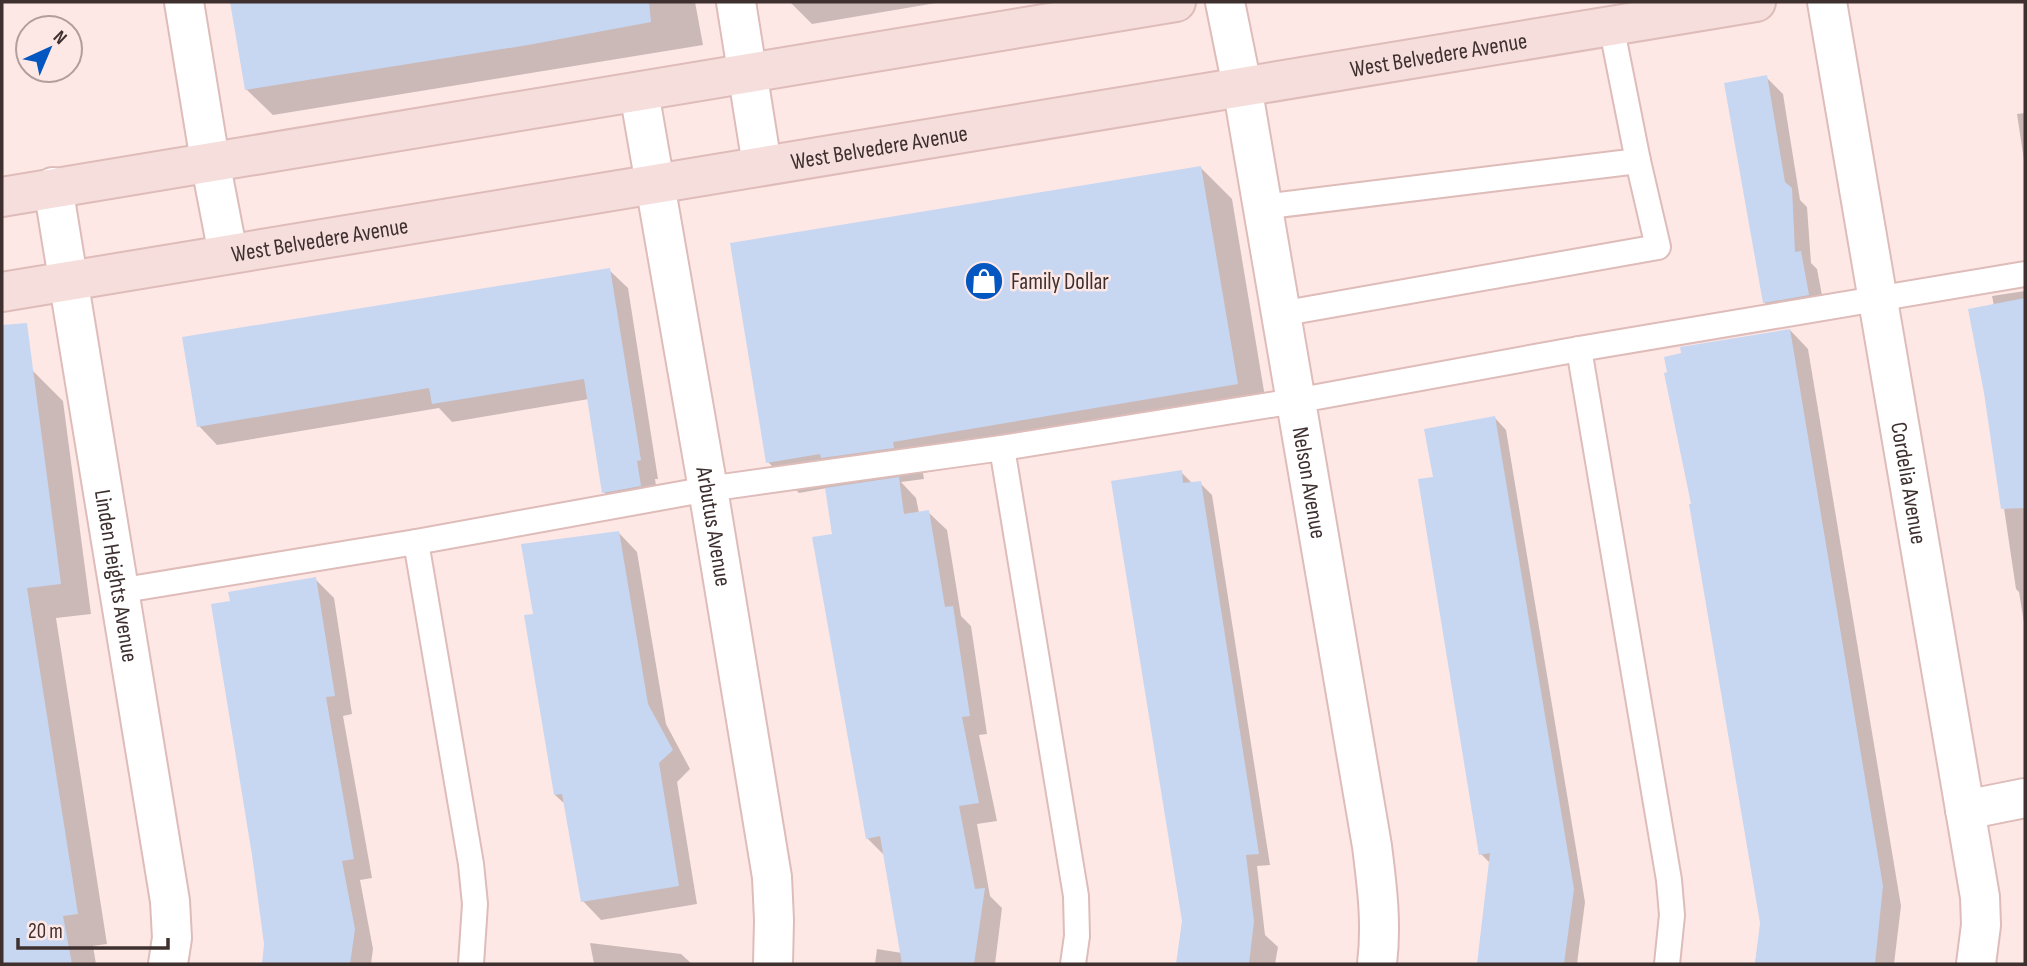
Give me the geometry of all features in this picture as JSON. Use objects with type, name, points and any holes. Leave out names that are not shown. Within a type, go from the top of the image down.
[{"type":"main road","points":[[2,197],[210,160],[639,92],[1175,2]]},
{"type":"main road","name":"West Belvedere Avenue","points":[[2,292],[1756,2]]},
{"type":"street","points":[[184,2],[228,254]]},
{"type":"street","points":[[736,2],[762,165]]},
{"type":"street","name":"Nelson Avenue","points":[[1225,2],[1242,86],[1372,846],[1379,899],[1380,945],[1377,964]]},
{"type":"street","name":"Cordelia Avenue","points":[[1827,2],[1980,897],[1981,925],[1976,964]]},
{"type":"street","name":"Arbutus Avenue","points":[[639,92],[772,877],[773,964]]},
{"type":"street","name":"Linden Heights Avenue","points":[[53,187],[170,901],[172,938],[168,964]]},
{"type":"street","points":[[1965,810],[2025,799]]},
{"type":"lane","points":[[1280,314],[1658,247],[1611,25]]},
{"type":"lane","points":[[1262,207],[1638,161]]},
{"type":"lane","points":[[118,591],[416,542],[708,489],[1002,448],[1295,401],[1580,349],[2025,274]]},
{"type":"lane","points":[[1580,349],[1669,880],[1672,915],[1667,964]]},
{"type":"lane","points":[[1002,448],[1076,896],[1077,936],[1073,964]]},
{"type":"lane","points":[[416,542],[471,864],[475,904],[471,964]]},
{"type":"building","points":[[230,2],[649,2],[651,22],[528,45],[245,90]]},
{"type":"building","points":[[1767,75],[1785,182],[1792,188],[1795,252],[1801,251],[1809,295],[1763,303],[1724,83]]},
{"type":"building","points":[[1201,166],[1238,384],[893,442],[894,448],[821,458],[820,454],[766,463],[730,243]]},
{"type":"building","points":[[610,268],[641,460],[637,461],[641,486],[602,493],[584,379],[432,404],[429,388],[197,427],[182,337]]},
{"type":"building","points":[[2025,298],[2025,508],[2001,509],[1984,393],[1968,309]]},
{"type":"building","points":[[27,323],[61,584],[27,588],[78,914],[63,916],[72,964],[2,964],[2,325]]},
{"type":"building","points":[[1790,329],[1883,886],[1875,964],[1755,964],[1760,923],[1691,504],[1664,373],[1667,372],[1664,357],[1681,353],[1680,347]]},
{"type":"building","points":[[1495,416],[1574,889],[1564,964],[1477,964],[1490,853],[1479,855],[1418,479],[1433,477],[1424,429]]},
{"type":"building","points":[[1182,470],[1183,483],[1201,481],[1259,854],[1246,855],[1254,921],[1249,964],[1176,964],[1182,921],[1111,481]]},
{"type":"building","points":[[899,477],[904,514],[929,510],[945,607],[953,606],[970,716],[962,717],[979,803],[959,806],[975,889],[985,888],[974,964],[902,964],[880,836],[866,839],[812,537],[832,534],[825,488]]},
{"type":"building","points":[[619,531],[648,704],[673,750],[659,763],[679,886],[581,902],[562,794],[554,795],[524,615],[533,614],[521,544]]},
{"type":"building","points":[[316,577],[335,696],[326,697],[354,859],[342,861],[355,929],[350,964],[262,964],[264,944],[252,855],[211,604],[230,601],[228,592]]},
{"type":"place","name":"Family Dollar","points":[[984,281]]}]
